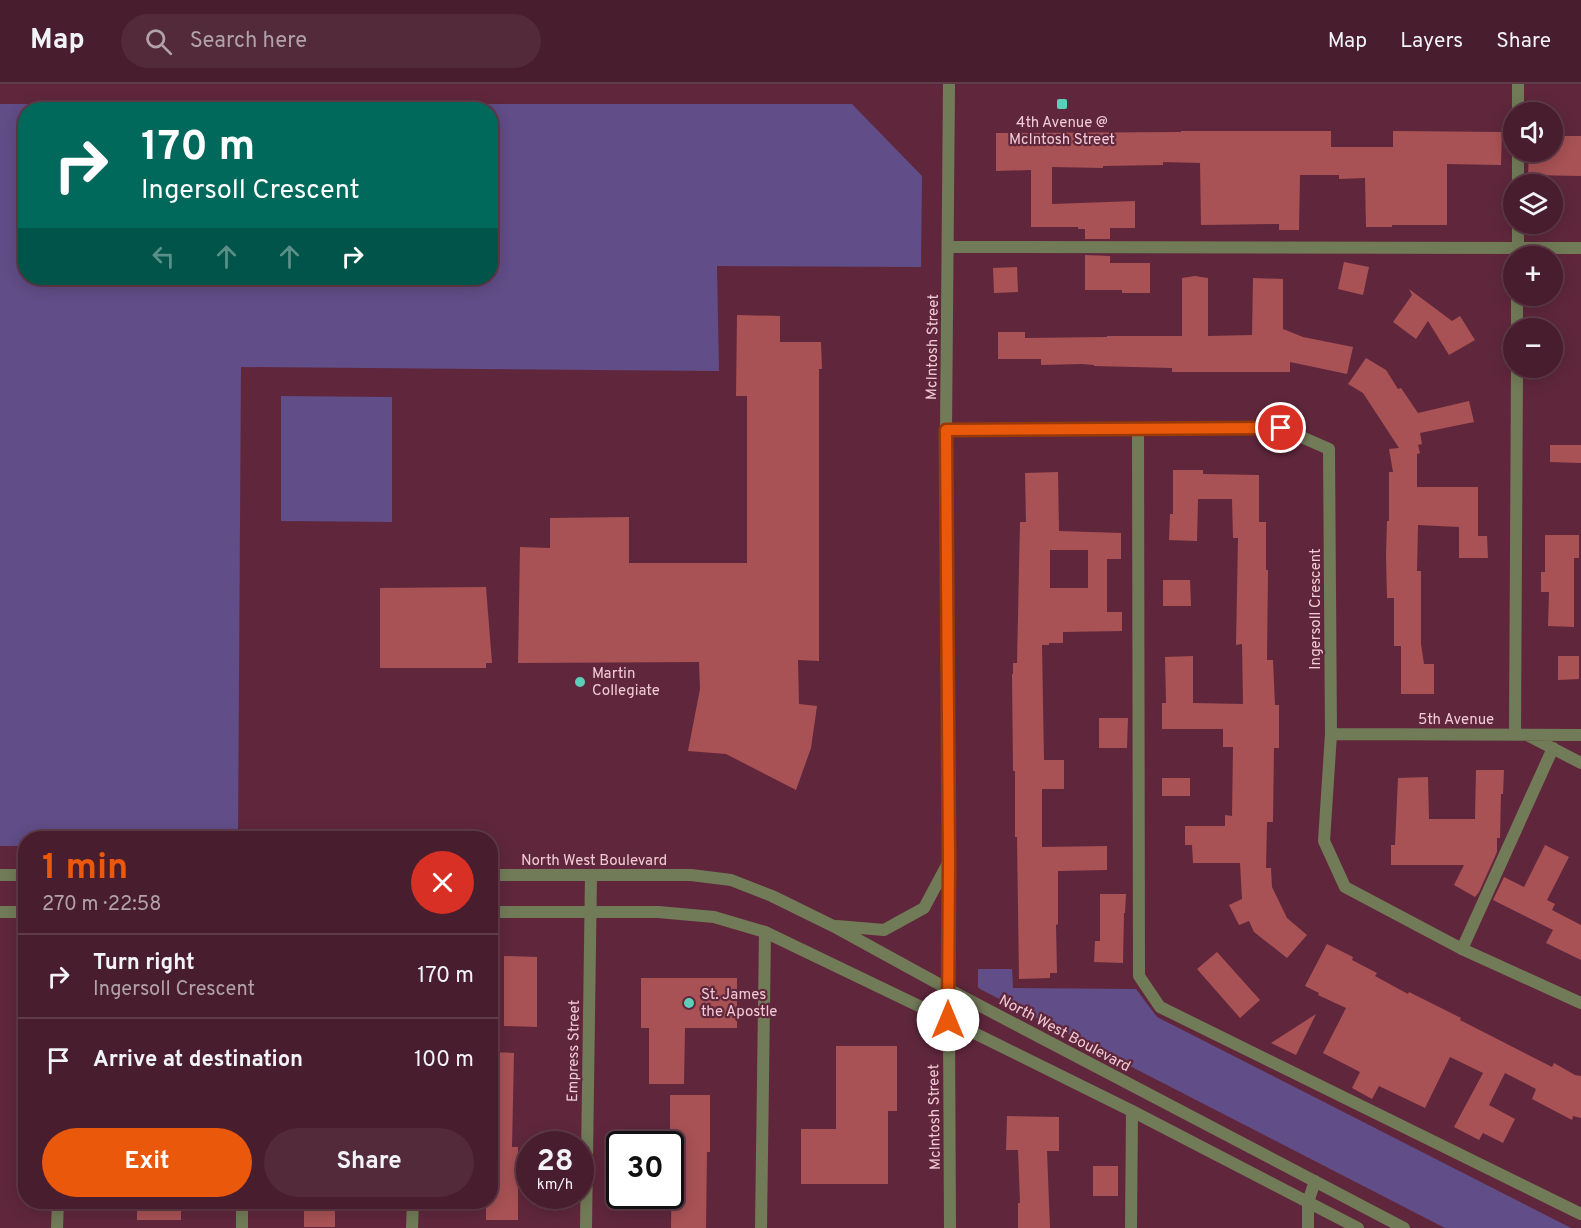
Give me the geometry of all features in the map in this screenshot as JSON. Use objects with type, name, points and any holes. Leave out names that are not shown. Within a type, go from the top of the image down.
[{"type":"street","name":"McIntosh Street","points":[[949,84],[946,430],[950,1228]]},
{"type":"street","points":[[1518,84],[1518,102]]},
{"type":"street","points":[[948,247],[1503,253]]},
{"type":"street","points":[[1563,249],[1581,248]]},
{"type":"street","points":[[1517,378],[1520,734],[1581,763]]},
{"type":"street","name":"Ingersoll Crescent","points":[[946,430],[1281,428],[1329,449],[1331,734],[1324,841],[1345,886],[1462,949],[1581,1004]]},
{"type":"street","points":[[1138,430],[1139,976],[1160,1006],[1581,1214]]},
{"type":"street","name":"5th Avenue","points":[[1331,734],[1581,735]]},
{"type":"street","points":[[1462,949],[1553,748]]},
{"type":"street","name":"McIntosh Street","points":[[833,926],[884,930],[924,909],[949,861]]},
{"type":"street","points":[[0,875],[18,875]]},
{"type":"street","name":"North West Boulevard","points":[[498,875],[691,875],[731,880],[772,896],[833,926],[948,989],[1404,1228]]},
{"type":"street","name":"Empress Street","points":[[586,1228],[591,875]]},
{"type":"street","points":[[0,912],[18,912]]},
{"type":"street","points":[[498,912],[658,912],[714,917],[765,932],[1132,1111],[1358,1228]]},
{"type":"street","points":[[761,1228],[765,932]]},
{"type":"street","points":[[1131,1228],[1132,1111]]},
{"type":"street","points":[[1308,1228],[1308,1202],[1315,1181]]},
{"type":"street","points":[[57,1228],[58,1209]]},
{"type":"street","points":[[242,1209],[242,1228]]},
{"type":"street","points":[[412,1228],[413,1209]]},
{"type":"shaded area","points":[[0,104],[18,104],[18,285],[498,285],[498,104],[852,104],[922,176],[921,267],[717,266],[719,371],[241,367],[238,831],[18,831],[18,846],[0,846]]},
{"type":"shaded area","points":[[281,396],[392,397],[392,522],[281,521]]},
{"type":"shaded area","points":[[978,969],[1012,969],[1013,988],[1136,989],[1157,1017],[1571,1228],[1445,1228],[980,989]]},
{"type":"building","points":[[1331,131],[1331,147],[1393,147],[1393,131],[1502,132],[1501,165],[1447,164],[1447,225],[1366,227],[1365,178],[1339,179],[1339,175],[1300,175],[1299,230],[1279,230],[1279,224],[1201,225],[1200,163],[1163,162],[1163,165],[1103,166],[1103,168],[1052,167],[1052,204],[1135,201],[1135,228],[1110,228],[1110,239],[1085,239],[1085,229],[1078,229],[1078,227],[1031,227],[1031,170],[996,171],[996,133]]},
{"type":"building","points":[[1563,136],[1581,136],[1581,176],[1528,174],[1529,162],[1563,162]]},
{"type":"building","points":[[1085,255],[1110,256],[1110,263],[1150,263],[1150,293],[1085,290]]},
{"type":"building","points":[[1344,262],[1369,267],[1363,295],[1338,289]]},
{"type":"building","points":[[1017,267],[1018,292],[994,293],[993,268]]},
{"type":"building","points":[[1195,276],[1208,278],[1208,336],[1252,335],[1253,278],[1283,279],[1283,329],[1303,337],[1353,347],[1347,374],[1290,362],[1290,372],[1172,372],[1172,368],[1082,364],[1041,365],[1041,359],[998,359],[998,332],[1025,332],[1025,338],[1182,336],[1182,278]]},
{"type":"building","points":[[1409,289],[1452,321],[1460,316],[1475,340],[1449,355],[1428,321],[1416,339],[1393,322],[1412,295]]},
{"type":"building","points":[[737,315],[780,316],[780,342],[821,342],[822,369],[819,369],[819,661],[798,660],[799,704],[817,706],[811,748],[796,790],[726,754],[688,751],[700,689],[699,662],[518,663],[520,547],[550,548],[550,518],[629,517],[629,563],[747,563],[747,396],[736,396]]},
{"type":"building","points":[[1366,358],[1386,370],[1418,413],[1469,401],[1474,422],[1420,433],[1422,444],[1418,445],[1420,453],[1417,454],[1417,487],[1478,487],[1478,536],[1487,536],[1488,558],[1459,558],[1459,527],[1418,525],[1417,571],[1421,571],[1421,644],[1424,664],[1434,664],[1434,694],[1401,694],[1401,646],[1394,646],[1394,598],[1387,598],[1386,555],[1389,472],[1393,472],[1389,449],[1399,448],[1363,393],[1348,384]]},
{"type":"building","points":[[1550,445],[1581,445],[1581,463],[1550,462]]},
{"type":"building","points":[[1173,470],[1203,470],[1203,474],[1259,475],[1259,522],[1266,522],[1267,660],[1273,660],[1275,705],[1279,705],[1279,748],[1274,748],[1273,822],[1267,822],[1266,868],[1271,868],[1272,887],[1287,918],[1307,935],[1287,958],[1254,932],[1249,921],[1239,925],[1229,905],[1242,899],[1240,863],[1193,863],[1192,845],[1185,845],[1185,826],[1225,826],[1225,815],[1232,816],[1233,747],[1223,747],[1223,729],[1162,729],[1162,703],[1166,703],[1165,657],[1193,656],[1193,703],[1243,704],[1242,644],[1236,645],[1238,538],[1233,538],[1232,499],[1198,499],[1197,541],[1169,540],[1170,514],[1173,514]]},
{"type":"building","points":[[1058,472],[1059,531],[1121,533],[1121,559],[1107,559],[1107,612],[1122,612],[1122,631],[1063,632],[1063,643],[1042,645],[1044,760],[1064,760],[1064,789],[1042,789],[1042,847],[1107,846],[1107,870],[1058,871],[1057,973],[1050,973],[1050,978],[1019,979],[1012,674],[1013,663],[1017,663],[1020,522],[1026,522],[1025,473]],"holes":[[[1050,550],[1088,550],[1088,588],[1050,588]]]},
{"type":"building","points":[[1545,535],[1579,535],[1579,558],[1574,558],[1574,627],[1548,626],[1549,592],[1541,592],[1541,572],[1545,572]]},
{"type":"building","points":[[1163,580],[1190,580],[1191,606],[1163,606]]},
{"type":"building","points":[[486,587],[492,663],[486,663],[486,668],[380,668],[380,588]]},
{"type":"building","points":[[1558,656],[1579,656],[1579,679],[1558,680]]},
{"type":"building","points":[[1099,718],[1128,718],[1127,748],[1099,748]]},
{"type":"building","points":[[1476,770],[1504,770],[1497,852],[1475,897],[1454,885],[1464,865],[1391,865],[1391,845],[1395,845],[1398,778],[1428,777],[1429,819],[1475,819]]},
{"type":"building","points":[[1162,778],[1190,778],[1190,796],[1162,796]]},
{"type":"building","points":[[1545,845],[1569,857],[1547,900],[1555,904],[1552,910],[1581,925],[1581,960],[1546,943],[1553,930],[1493,900],[1504,877],[1524,887]]},
{"type":"building","points":[[1100,894],[1126,894],[1123,963],[1094,962],[1095,941],[1100,941]]},
{"type":"building","points":[[1327,944],[1353,957],[1352,960],[1377,973],[1375,976],[1408,994],[1409,992],[1461,1018],[1460,1020],[1552,1067],[1554,1063],[1581,1076],[1581,1118],[1573,1116],[1572,1120],[1532,1099],[1536,1089],[1505,1073],[1489,1105],[1515,1119],[1503,1143],[1483,1133],[1479,1140],[1454,1127],[1483,1073],[1450,1057],[1425,1108],[1379,1086],[1372,1099],[1352,1088],[1360,1072],[1323,1053],[1346,1008],[1305,986]]},
{"type":"building","points":[[1217,952],[1260,1000],[1240,1018],[1197,969]]},
{"type":"building","points":[[504,956],[537,957],[537,1027],[504,1026]]},
{"type":"building","name":"St. James the Apostle","points":[[641,978],[737,978],[737,1028],[685,1028],[684,1084],[649,1084],[649,1028],[641,1028]]},
{"type":"building","points":[[1316,1014],[1296,1055],[1271,1043]]},
{"type":"building","points":[[836,1046],[897,1046],[897,1111],[888,1111],[888,1184],[801,1184],[801,1129],[836,1129]]},
{"type":"building","points":[[498,1052],[514,1053],[512,1147],[516,1147],[518,1220],[486,1220],[486,1209],[498,1209]]},
{"type":"building","points":[[670,1095],[710,1095],[706,1228],[671,1228],[671,1209],[684,1209],[684,1131],[670,1131]]},
{"type":"building","points":[[1007,1116],[1059,1117],[1059,1151],[1047,1151],[1050,1228],[1018,1228],[1018,1203],[1020,1203],[1018,1150],[1006,1150]]},
{"type":"building","points":[[1093,1166],[1118,1166],[1118,1196],[1093,1196]]},
{"type":"building","points":[[137,1209],[181,1209],[181,1220],[137,1220]]},
{"type":"building","points":[[304,1209],[335,1209],[335,1227],[304,1227]]},
{"type":"place","name":"4th Avenue @ McIntosh Street","points":[[1062,104]]},
{"type":"place","name":"Martin Collegiate","points":[[580,682]]},
{"type":"place","name":"St. James the Apostle","points":[[689,1003]]},
{"type":"route","points":[[948,1020],[946,430],[1281,428]]}]
